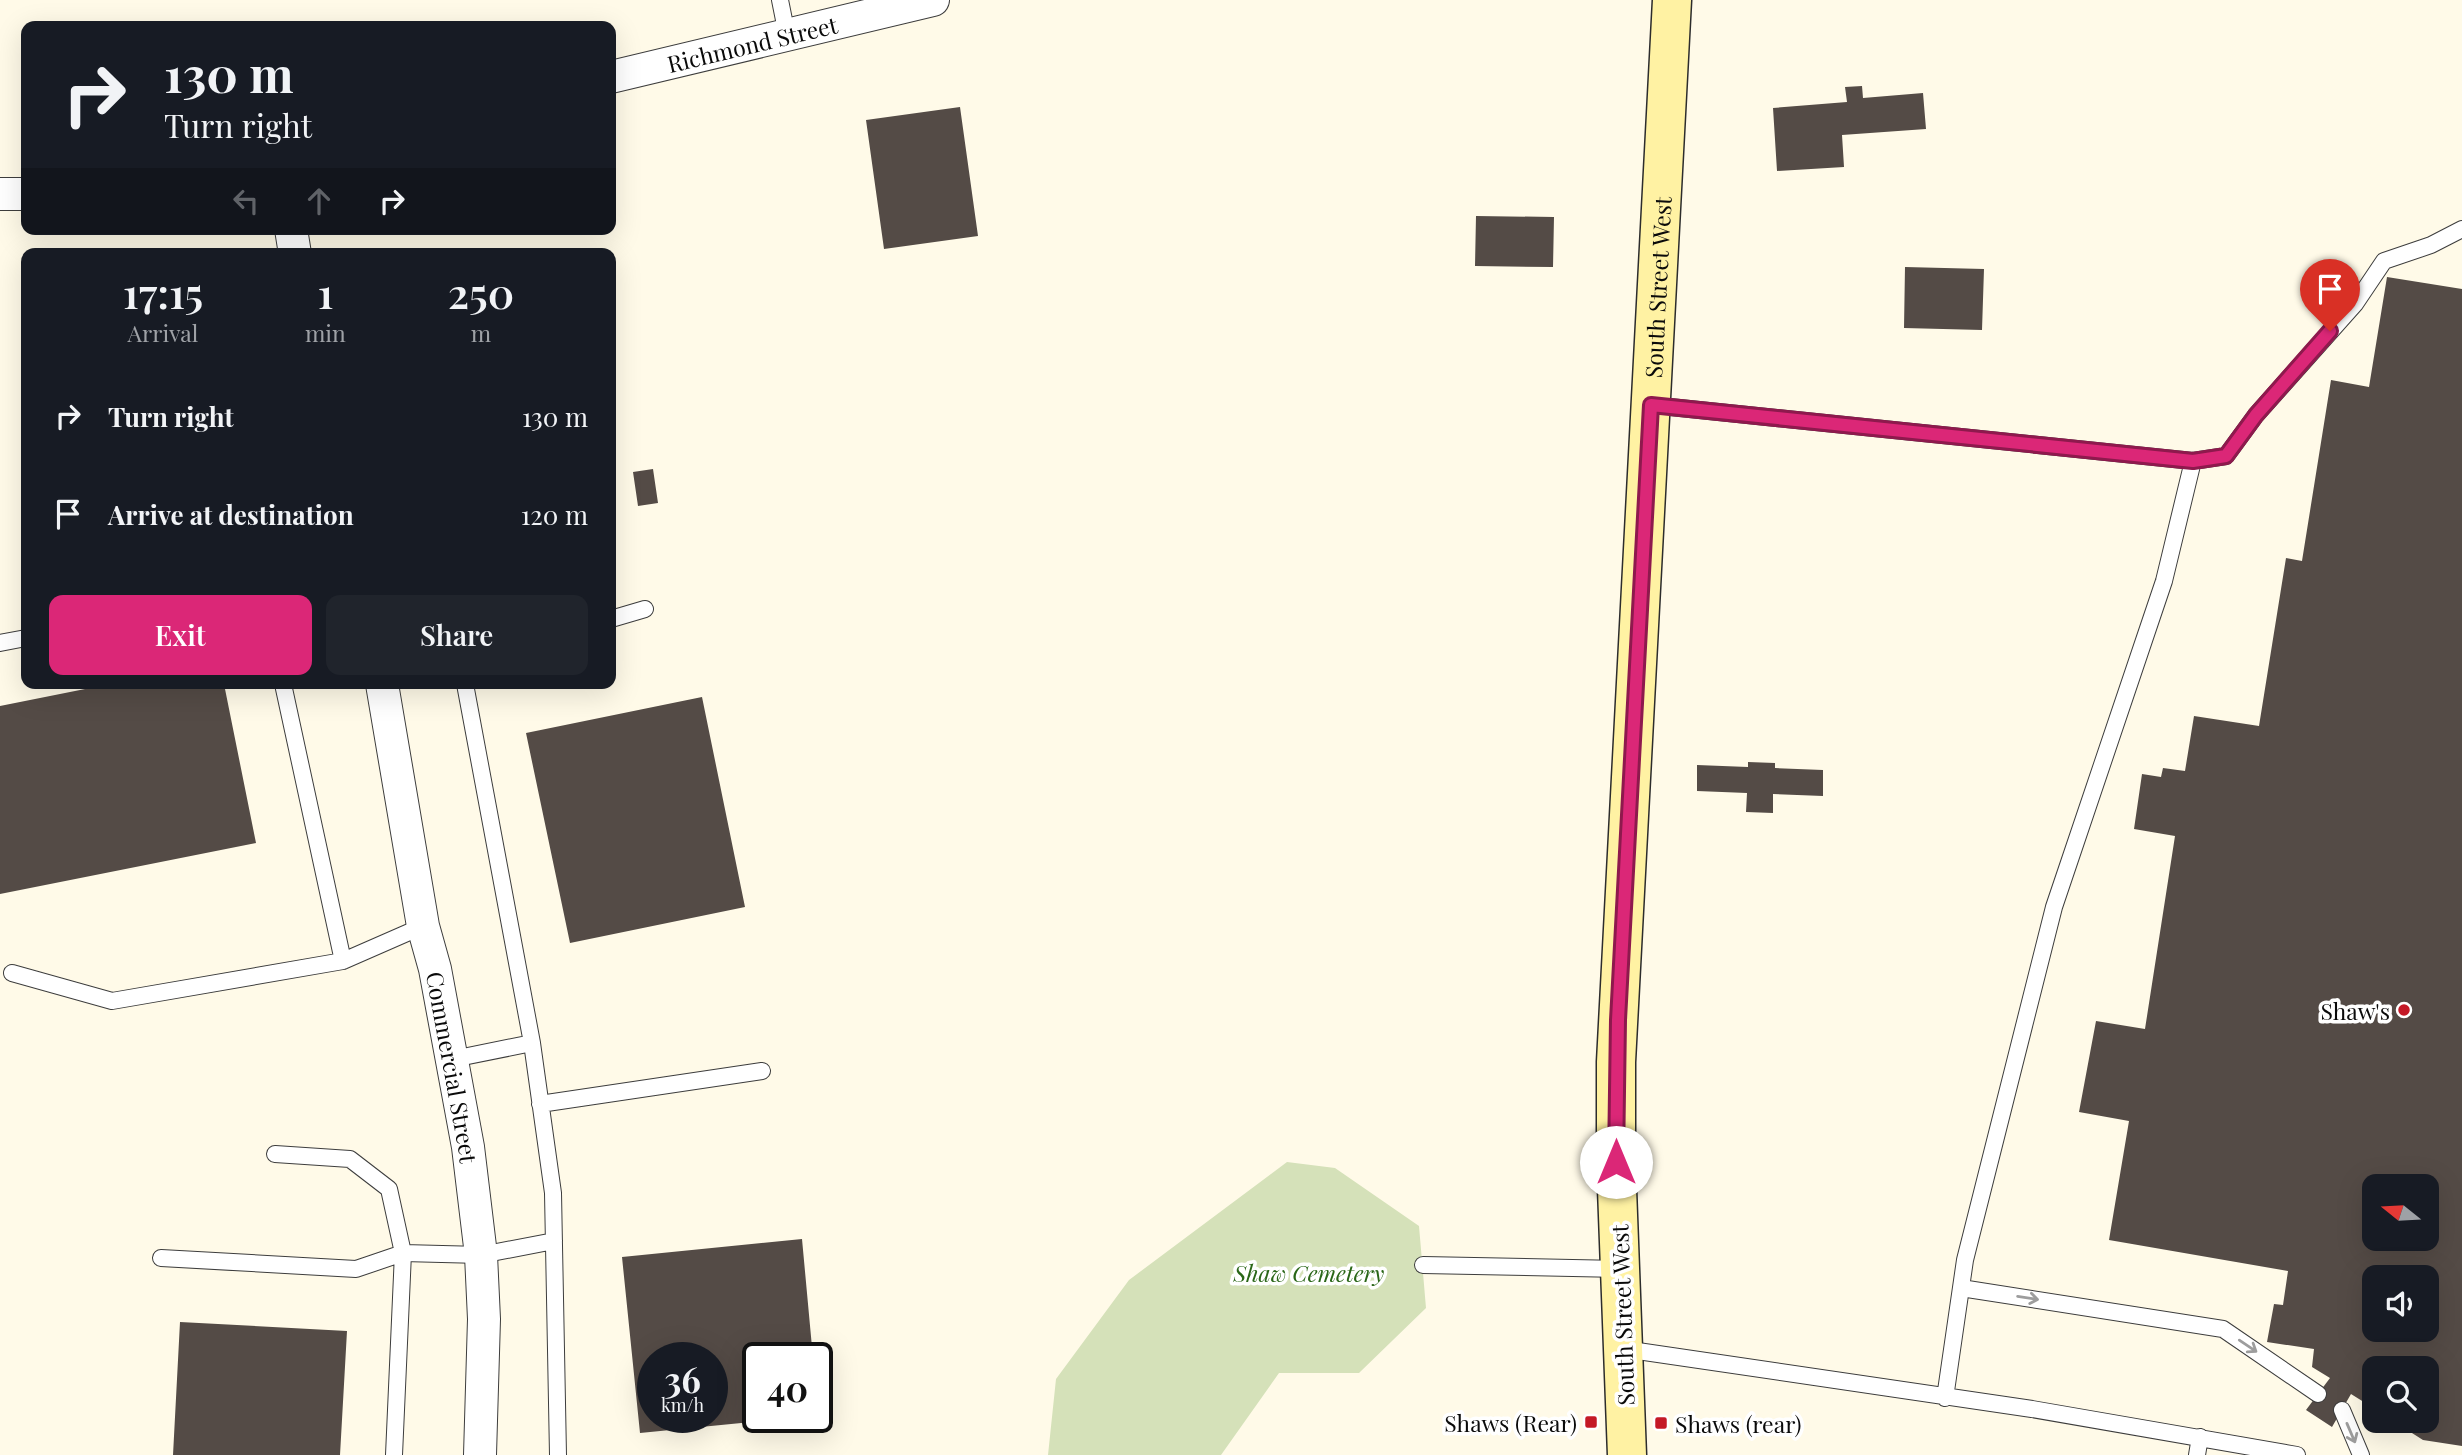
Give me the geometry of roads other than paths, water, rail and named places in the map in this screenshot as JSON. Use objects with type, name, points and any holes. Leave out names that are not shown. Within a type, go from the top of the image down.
[{"type":"street","name":"Richmond Street","points":[[616,77],[933,0]]},
{"type":"street","name":"South Street West","points":[[1627,1455],[1616,1162],[1616,1062],[1672,0]]},
{"type":"street","points":[[0,194],[21,194]]},
{"type":"street","name":"Commercial Street","points":[[383,689],[423,926],[435,969],[468,1147],[481,1255],[484,1319],[480,1455]]},
{"type":"lane","points":[[780,0],[787,36]]},
{"type":"lane","points":[[1651,405],[2193,461],[2226,456],[2256,415],[2355,303],[2384,261],[2431,245],[2462,229]]},
{"type":"lane","points":[[1945,1398],[1965,1260],[2054,907],[2164,581],[2193,461]]},
{"type":"lane","points":[[616,618],[646,609]]},
{"type":"lane","points":[[0,643],[21,640]]},
{"type":"lane","points":[[284,689],[343,961]]},
{"type":"lane","points":[[466,689],[531,1043],[553,1193],[558,1455]]},
{"type":"lane","points":[[12,973],[112,1001],[343,961],[423,926]]},
{"type":"lane","points":[[453,1059],[531,1043]]},
{"type":"lane","points":[[540,1104],[762,1071]]},
{"type":"lane","points":[[275,1154],[349,1159],[389,1189],[403,1253],[394,1455]]},
{"type":"lane","points":[[162,1258],[356,1269],[403,1253],[481,1255],[554,1241]]},
{"type":"lane","points":[[1423,1265],[1621,1269]]},
{"type":"lane","points":[[1961,1288],[2223,1329],[2318,1394]]},
{"type":"lane","points":[[1624,1349],[2032,1409],[2297,1455]]},
{"type":"lane","points":[[2342,1410],[2361,1455]]},
{"type":"lane","points":[[2197,1455],[2200,1437]]},
{"type":"place","name":"Shaw's","points":[[2404,1010]]},
{"type":"place","name":"Shaws (Rear)","points":[[1591,1422]]},
{"type":"place","name":"Shaws (rear)","points":[[1661,1423]]},
{"type":"park label","name":"Shaw Cemetery","points":[[1309,1272]]}]
